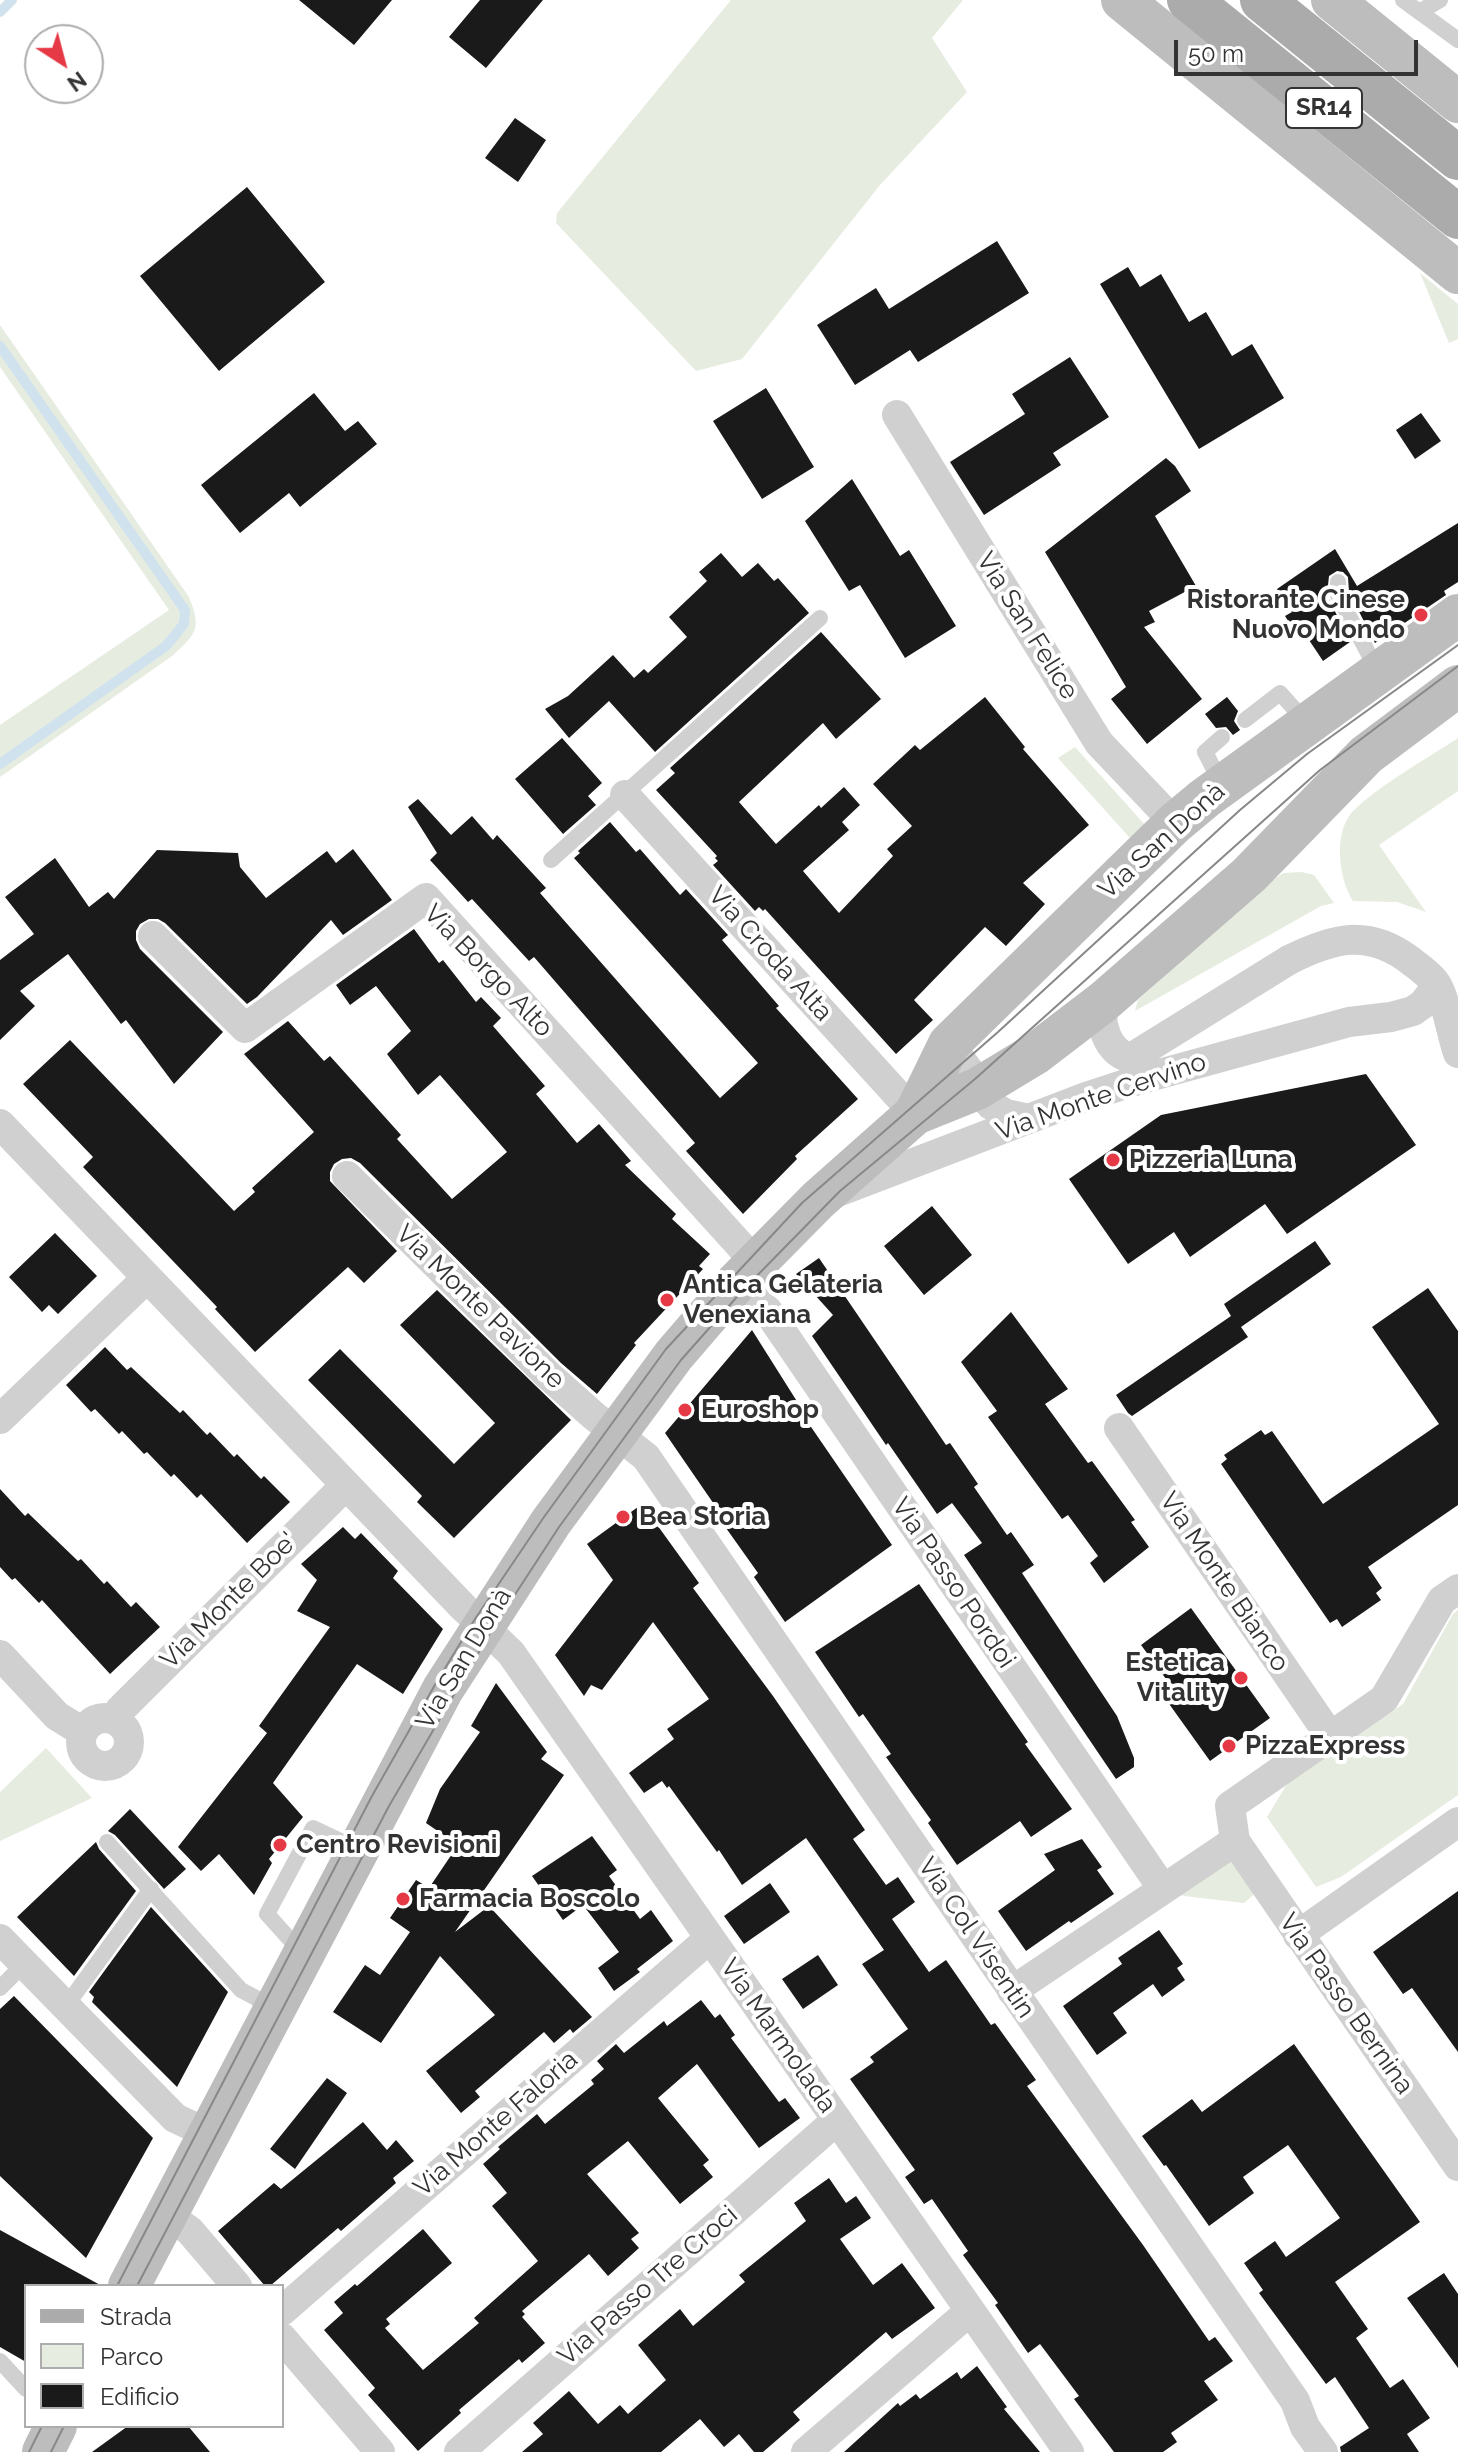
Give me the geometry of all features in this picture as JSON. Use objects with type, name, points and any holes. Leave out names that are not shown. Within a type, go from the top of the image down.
[{"type":"main road","points":[[1122,0],[1458,273]]},
{"type":"main road","name":"SR14","points":[[1189,0],[1458,217]]},
{"type":"main road","name":"SR14","points":[[1262,0],[1458,158]]},
{"type":"main road","points":[[1332,0],[1458,102]]},
{"type":"main road","name":"Via San Donà","points":[[915,1114],[949,1044],[1175,823],[1307,723],[1458,615]]},
{"type":"main road","name":"Via San Donà","points":[[130,2284],[443,1689],[551,1522],[674,1355],[746,1273],[818,1200],[915,1114],[977,1089],[1035,1054],[1103,1002],[1249,875],[1366,755],[1458,686]]},
{"type":"main road","points":[[43,2452],[55,2428]]},
{"type":"street","name":"Via San Felice","points":[[897,415],[1099,743],[1175,823]]},
{"type":"street","name":"Via Croda Alta","points":[[625,795],[915,1114]]},
{"type":"street","name":"Via Borgo Alto","points":[[153,936],[245,1028],[426,898],[746,1273]]},
{"type":"street","name":"Via Monte Cervino","points":[[1103,1002],[1102,1020],[1106,1034],[1117,1052],[1131,1058],[1289,960],[1332,941],[1372,941],[1395,949],[1437,986],[1458,1054]]},
{"type":"street","name":"Via Monte Cervino","points":[[818,1200],[1086,1097],[1349,1022],[1413,1011],[1437,986]]},
{"type":"street","name":"Via Monte Cervino","points":[[1391,1017],[1413,1022],[1458,1054]]},
{"type":"street","points":[[949,1044],[975,1079],[977,1089],[998,1111],[1028,1119]]},
{"type":"street","points":[[0,1124],[482,1625]]},
{"type":"street","name":"Via Monte Pavione","points":[[347,1176],[549,1376],[616,1433]]},
{"type":"street","name":"Via Passo Pordoi","points":[[746,1273],[767,1310],[1163,1889]]},
{"type":"street","points":[[0,1419],[147,1278]]},
{"type":"street","name":"Via Monte Bianco","points":[[1119,1428],[1330,1736]]},
{"type":"street","name":"Via Col Visentin","points":[[616,1433],[646,1457],[1295,2401],[1305,2427],[1323,2452]]},
{"type":"street","name":"Via Monte Boe'","points":[[83,1732],[96,1719],[115,1719],[120,1710],[346,1485]]},
{"type":"street","points":[[1012,1991],[1235,1841],[1230,1806],[1384,1699],[1442,1600],[1458,1589]]},
{"type":"street","name":"Via Marmolada","points":[[482,1625],[511,1653],[1069,2452]]},
{"type":"street","points":[[0,1655],[57,1716],[83,1732],[81,1742],[87,1759],[105,1767],[123,1759],[130,1742],[123,1725],[115,1719]]},
{"type":"street","points":[[1298,1935],[1458,1822]]},
{"type":"street","name":"Via Passo Bernina","points":[[1235,1841],[1458,2166]]},
{"type":"street","name":"Via Monte Faloria","points":[[284,2309],[710,1938]]},
{"type":"street","points":[[0,1939],[175,2118],[209,2134]]},
{"type":"street","name":"Via Passo Tre Croci","points":[[459,2452],[837,2120]]},
{"type":"street","points":[[167,2214],[190,2231],[235,2284]]},
{"type":"street","points":[[806,2452],[970,2311]]},
{"type":"street","points":[[284,2340],[380,2452]]},
{"type":"lane","points":[[1403,0],[1458,40]]},
{"type":"lane","points":[[1419,12],[1440,0]]},
{"type":"lane","points":[[1338,582],[1338,595],[1378,671]]},
{"type":"lane","points":[[551,860],[820,618]]},
{"type":"lane","points":[[1245,720],[1280,693],[1307,723]]},
{"type":"lane","points":[[1222,737],[1205,752],[1223,785]]},
{"type":"lane","points":[[107,1842],[241,1990],[275,2007]]},
{"type":"lane","points":[[66,2006],[151,1889]]},
{"type":"lane","points":[[0,1988],[24,1964]]},
{"type":"lane","points":[[0,2361],[24,2387]]},
{"type":"green space","points":[[731,0],[963,0],[932,38],[967,92],[880,185],[742,359],[696,371],[556,223],[557,213]]},
{"type":"green space","points":[[1420,273],[1458,304],[1458,339],[1449,343]]},
{"type":"green space","points":[[0,325],[189,597],[196,624],[187,642],[172,656],[0,777],[0,725],[169,610],[0,367]]},
{"type":"green space","points":[[1458,738],[1458,791],[1379,845],[1426,912],[1397,902],[1353,901],[1340,860],[1341,837],[1348,818],[1382,787]]},
{"type":"green space","points":[[1075,747],[1146,826],[1130,838],[1058,758]]},
{"type":"green space","points":[[1283,873],[1314,875],[1334,903],[1321,906],[1135,1011],[1138,1000],[1265,886]]},
{"type":"green space","points":[[1458,1610],[1458,1795],[1341,1877],[1316,1887],[1267,1817],[1287,1784],[1403,1704]]},
{"type":"green space","points":[[46,1748],[92,1798],[0,1841],[0,1792]]},
{"type":"green space","points":[[1235,1841],[1260,1889],[1244,1903],[1184,1896],[1163,1889]]},
{"type":"building","points":[[299,0],[392,0],[354,45]]},
{"type":"building","points":[[480,0],[543,0],[486,68],[449,37]]},
{"type":"building","points":[[515,118],[546,140],[518,182],[485,158]]},
{"type":"building","points":[[247,187],[325,282],[219,371],[140,276]]},
{"type":"building","points":[[997,241],[1029,293],[918,362],[910,350],[855,385],[817,325],[876,288],[889,309]]},
{"type":"building","points":[[1128,267],[1140,287],[1161,274],[1189,322],[1206,312],[1232,356],[1252,344],[1284,398],[1199,449],[1100,284]]},
{"type":"building","points":[[1070,357],[1109,417],[1053,453],[1061,465],[984,515],[950,462],[1025,414],[1012,394]]},
{"type":"building","points":[[766,388],[814,467],[762,499],[713,421]]},
{"type":"building","points":[[314,393],[345,431],[358,421],[377,444],[300,507],[289,493],[240,533],[201,485]]},
{"type":"building","points":[[1421,413],[1441,441],[1415,459],[1396,430]]},
{"type":"building","points":[[1166,458],[1191,491],[1155,516],[1196,586],[1149,611],[1155,622],[1144,627],[1202,699],[1147,744],[1111,699],[1126,687],[1045,552]]},
{"type":"building","points":[[852,479],[900,556],[909,550],[956,626],[905,658],[860,585],[849,591],[805,521]]},
{"type":"building","points":[[1458,523],[1458,582],[1444,591],[1446,595],[1375,643],[1349,592],[1348,577],[1343,572],[1337,571],[1329,576],[1327,595],[1350,642],[1323,661],[1307,637],[1301,641],[1285,616],[1292,612],[1277,589],[1335,549],[1357,586]]},
{"type":"building","points":[[721,553],[742,577],[758,563],[774,581],[778,578],[809,613],[655,752],[609,701],[569,738],[545,709],[568,696],[613,655],[634,678],[644,669],[648,673],[687,637],[669,617],[707,581],[699,572]]},
{"type":"building","points":[[821,632],[881,699],[836,739],[823,723],[739,802],[776,844],[844,787],[860,805],[842,822],[849,830],[803,871],[839,913],[893,856],[887,849],[912,826],[873,784],[915,745],[920,750],[985,697],[1025,747],[1023,749],[1089,825],[1023,883],[1045,904],[1006,946],[985,927],[914,1000],[933,1020],[896,1054],[765,909],[763,911],[759,907],[755,911],[713,865],[718,861],[717,856],[656,790],[675,773],[670,768]]},
{"type":"building","points":[[1227,697],[1238,711],[1234,721],[1240,730],[1233,735],[1226,727],[1216,728],[1205,714]]},
{"type":"building","points":[[562,738],[602,783],[588,796],[596,805],[563,834],[515,779]]},
{"type":"building","points":[[418,799],[451,835],[472,816],[493,840],[497,835],[546,888],[540,893],[720,1098],[758,1063],[574,858],[610,822],[636,852],[640,849],[680,895],[686,889],[728,935],[722,940],[779,1006],[776,1008],[858,1099],[795,1156],[797,1159],[743,1214],[686,1151],[695,1143],[534,957],[529,961],[472,899],[468,902],[430,860],[437,853],[408,807]]},
{"type":"building","points":[[353,849],[392,900],[343,935],[331,920],[247,1004],[165,923],[149,919],[140,924],[136,940],[140,949],[223,1032],[174,1084],[126,1020],[121,1024],[68,954],[20,991],[35,1006],[0,1040],[0,960],[34,934],[5,897],[55,858],[89,907],[108,892],[114,899],[157,850],[238,853],[240,867],[266,898],[327,851],[336,863]]},
{"type":"building","points":[[414,929],[439,963],[443,960],[476,1002],[481,997],[501,1018],[493,1026],[545,1086],[536,1094],[577,1143],[599,1124],[631,1161],[625,1165],[676,1214],[672,1219],[710,1254],[699,1266],[703,1269],[634,1343],[636,1345],[597,1394],[561,1363],[360,1163],[351,1158],[334,1164],[330,1181],[397,1251],[364,1283],[348,1267],[255,1352],[215,1309],[217,1307],[83,1167],[93,1157],[23,1084],[70,1040],[234,1211],[255,1192],[252,1188],[314,1132],[244,1054],[288,1021],[324,1061],[330,1056],[401,1135],[397,1139],[452,1199],[507,1152],[440,1075],[418,1095],[387,1054],[411,1031],[376,986],[350,1005],[336,985]]},
{"type":"building","points":[[1366,1074],[1416,1145],[1287,1234],[1265,1204],[1190,1257],[1174,1232],[1128,1264],[1069,1179],[1161,1115]]},
{"type":"building","points":[[932,1206],[972,1255],[924,1295],[884,1246]]},
{"type":"building","points":[[55,1233],[97,1276],[58,1314],[49,1305],[42,1312],[9,1277]]},
{"type":"building","points":[[1315,1241],[1331,1264],[1241,1327],[1248,1337],[1132,1416],[1128,1413],[1116,1395],[1231,1316],[1224,1304]]},
{"type":"building","points":[[819,1258],[946,1445],[950,1443],[978,1484],[974,1487],[1007,1535],[1011,1532],[1034,1565],[1022,1573],[1117,1716],[1134,1758],[1134,1767],[1116,1779],[964,1555],[982,1543],[952,1503],[937,1514],[812,1336],[833,1315],[796,1274]]},
{"type":"building","points":[[1428,1288],[1458,1331],[1458,1505],[1368,1567],[1382,1588],[1376,1593],[1381,1600],[1342,1627],[1337,1619],[1330,1623],[1221,1464],[1227,1459],[1224,1455],[1261,1430],[1265,1435],[1272,1431],[1323,1504],[1439,1424],[1372,1327]]},
{"type":"building","points":[[437,1290],[571,1420],[454,1538],[417,1502],[422,1496],[308,1380],[340,1349],[454,1464],[495,1423],[400,1325]]},
{"type":"building","points":[[1011,1312],[1068,1389],[1045,1404],[1135,1520],[1131,1522],[1149,1547],[1104,1583],[1090,1563],[1098,1556],[1068,1515],[1062,1519],[988,1417],[997,1411],[961,1362]]},
{"type":"building","points":[[752,1330],[798,1403],[796,1405],[892,1545],[785,1622],[754,1577],[758,1573],[726,1528],[729,1526],[665,1433]]},
{"type":"building","points":[[105,1347],[127,1370],[131,1367],[180,1413],[183,1410],[207,1435],[210,1432],[234,1457],[237,1454],[261,1479],[264,1476],[290,1502],[247,1543],[201,1494],[197,1498],[174,1474],[171,1477],[122,1431],[119,1434],[95,1409],[91,1412],[66,1385]]},
{"type":"building","points":[[0,1489],[25,1516],[28,1513],[78,1561],[81,1559],[104,1584],[107,1581],[131,1607],[136,1602],[160,1627],[110,1674],[42,1600],[39,1603],[0,1567]]},
{"type":"building","points":[[642,1504],[699,1583],[693,1588],[773,1696],[865,1830],[853,1839],[886,1885],[898,1877],[915,1902],[892,1919],[929,1972],[946,1960],[991,2025],[995,2023],[1036,2080],[1027,2086],[1209,2341],[1215,2337],[1233,2361],[1204,2381],[1218,2400],[1171,2433],[1177,2442],[1163,2452],[1114,2452],[1074,2399],[1079,2396],[1040,2344],[1028,2353],[995,2305],[998,2303],[963,2255],[968,2251],[932,2199],[924,2204],[905,2177],[915,2170],[850,2079],[874,2062],[870,2057],[908,2029],[862,1964],[884,1950],[806,1838],[742,1885],[669,1786],[667,1788],[662,1781],[644,1793],[629,1773],[674,1739],[667,1729],[709,1699],[653,1622],[602,1690],[591,1685],[584,1696],[555,1655],[613,1580],[587,1544]]},
{"type":"building","points":[[343,1527],[355,1539],[361,1533],[398,1571],[393,1578],[443,1629],[403,1694],[357,1664],[273,1783],[303,1817],[269,1859],[272,1863],[254,1895],[219,1854],[201,1871],[178,1847],[267,1733],[259,1726],[330,1627],[297,1611],[317,1580],[301,1564]]},
{"type":"building","points":[[919,1584],[1072,1809],[1031,1837],[1020,1821],[957,1865],[928,1823],[931,1820],[886,1757],[891,1754],[863,1714],[859,1717],[815,1652]]},
{"type":"building","points":[[1191,1608],[1270,1718],[1210,1761],[1167,1701],[1177,1694],[1141,1645]]},
{"type":"building","points":[[496,1683],[547,1752],[541,1759],[564,1775],[455,1932],[489,1906],[592,2017],[573,2033],[570,2029],[554,2043],[544,2032],[475,2091],[480,2097],[461,2113],[426,2071],[495,2015],[440,1956],[381,2043],[333,2012],[365,1965],[380,1975],[410,1932],[390,1918],[416,1880],[429,1888],[458,1845],[426,1823],[440,1789],[480,1732],[471,1726]]},
{"type":"building","points":[[130,1809],[186,1869],[164,1889],[108,1831]]},
{"type":"building","points":[[592,1836],[617,1870],[609,1876],[640,1919],[651,1910],[673,1941],[614,1991],[598,1968],[619,1952],[583,1905],[563,1920],[532,1876]]},
{"type":"building","points":[[1082,1839],[1102,1867],[1097,1870],[1114,1894],[1026,1951],[998,1911],[1055,1870],[1044,1854]]},
{"type":"building","points":[[96,1842],[136,1891],[74,1976],[17,1917]]},
{"type":"building","points":[[770,1883],[790,1912],[744,1944],[724,1916]]},
{"type":"building","points":[[1458,1891],[1458,2052],[1412,1988],[1403,1994],[1373,1952]]},
{"type":"building","points":[[151,1907],[228,1992],[177,2087],[92,2002],[94,1997],[89,1992]]},
{"type":"building","points":[[1159,1930],[1183,1964],[1177,1968],[1185,1980],[1162,1997],[1153,1984],[1113,2013],[1127,2033],[1097,2055],[1063,2006],[1122,1964],[1118,1958]]},
{"type":"building","points":[[818,1955],[838,1985],[803,2009],[782,1979]]},
{"type":"building","points":[[14,1996],[153,2138],[86,2258],[0,2176],[0,2009]]},
{"type":"building","points":[[701,2000],[715,2018],[720,2014],[735,2035],[731,2038],[779,2102],[785,2098],[800,2118],[759,2148],[697,2064],[658,2098],[709,2160],[703,2165],[713,2177],[680,2204],[628,2141],[587,2174],[639,2233],[631,2239],[639,2248],[608,2276],[589,2254],[522,2311],[525,2314],[522,2317],[545,2343],[522,2363],[519,2359],[459,2410],[461,2413],[418,2451],[368,2395],[375,2388],[324,2330],[343,2313],[334,2302],[423,2229],[452,2263],[386,2319],[390,2324],[385,2328],[423,2370],[479,2323],[474,2318],[538,2261],[492,2206],[507,2193],[483,2164],[537,2114],[545,2124],[594,2084],[591,2080],[604,2069],[597,2061],[616,2044],[624,2053],[664,2021],[667,2026]]},
{"type":"building","points":[[1294,2044],[1420,2222],[1335,2282],[1368,2329],[1356,2338],[1390,2388],[1403,2379],[1430,2418],[1407,2434],[1419,2452],[1341,2452],[1340,2447],[1369,2428],[1335,2377],[1326,2384],[1259,2293],[1263,2290],[1244,2263],[1275,2241],[1286,2257],[1340,2218],[1288,2145],[1243,2177],[1254,2193],[1209,2226],[1142,2136],[1192,2099],[1202,2112]]},
{"type":"building","points":[[327,2078],[347,2093],[295,2169],[270,2149]]},
{"type":"building","points":[[363,2122],[387,2150],[396,2140],[414,2161],[393,2178],[396,2183],[341,2231],[338,2228],[272,2284],[263,2284],[218,2231],[274,2183],[281,2189]]},
{"type":"building","points":[[829,2178],[846,2203],[856,2196],[871,2218],[840,2239],[873,2285],[902,2263],[935,2308],[892,2339],[886,2332],[793,2412],[800,2420],[763,2452],[754,2452],[739,2434],[724,2447],[700,2419],[661,2452],[522,2452],[543,2434],[533,2423],[569,2391],[598,2424],[620,2405],[628,2414],[666,2380],[638,2345],[680,2309],[693,2326],[745,2282],[739,2275],[806,2221],[794,2203]]},
{"type":"building","points":[[0,2230],[98,2284],[24,2284],[24,2361],[0,2347]]},
{"type":"building","points":[[1444,2273],[1458,2294],[1458,2368],[1407,2298]]},
{"type":"building","points":[[977,2366],[1007,2407],[1004,2409],[1040,2452],[844,2452],[898,2403],[900,2406],[916,2394],[920,2399],[957,2372],[961,2379]]},
{"type":"building","points":[[125,2428],[190,2428],[210,2452],[92,2452]]},
{"type":"waterway","points":[[0,12],[12,0]]},
{"type":"waterway","points":[[0,346],[185,610],[184,624],[166,646],[0,764]]},
{"type":"tram line","points":[[118,2284],[372,1796],[436,1683],[544,1517],[666,1349],[802,1203],[998,1032],[1240,810],[1307,754],[1458,645]]},
{"type":"tram line","points":[[138,2284],[389,1806],[490,1633],[559,1527],[681,1360],[743,1290],[840,1191],[975,1079],[1320,770],[1458,666]]},
{"type":"tram line","points":[[29,2452],[41,2428]]},
{"type":"tram line","points":[[51,2452],[63,2428]]},
{"type":"place","name":"Ristorante Cinese Nuovo Mondo","points":[[1421,615]]},
{"type":"place","name":"Pizzeria Luna","points":[[1113,1160]]},
{"type":"place","name":"Antica Gelateria Venexiana","points":[[667,1300]]},
{"type":"place","name":"Euroshop","points":[[685,1410]]},
{"type":"place","name":"Bea Storia","points":[[623,1517]]},
{"type":"place","name":"Estetica Vitality","points":[[1241,1678]]},
{"type":"place","name":"PizzaExpress","points":[[1229,1746]]},
{"type":"place","name":"Centro Revisioni","points":[[280,1845]]},
{"type":"place","name":"Farmacia Boscolo","points":[[403,1899]]}]
